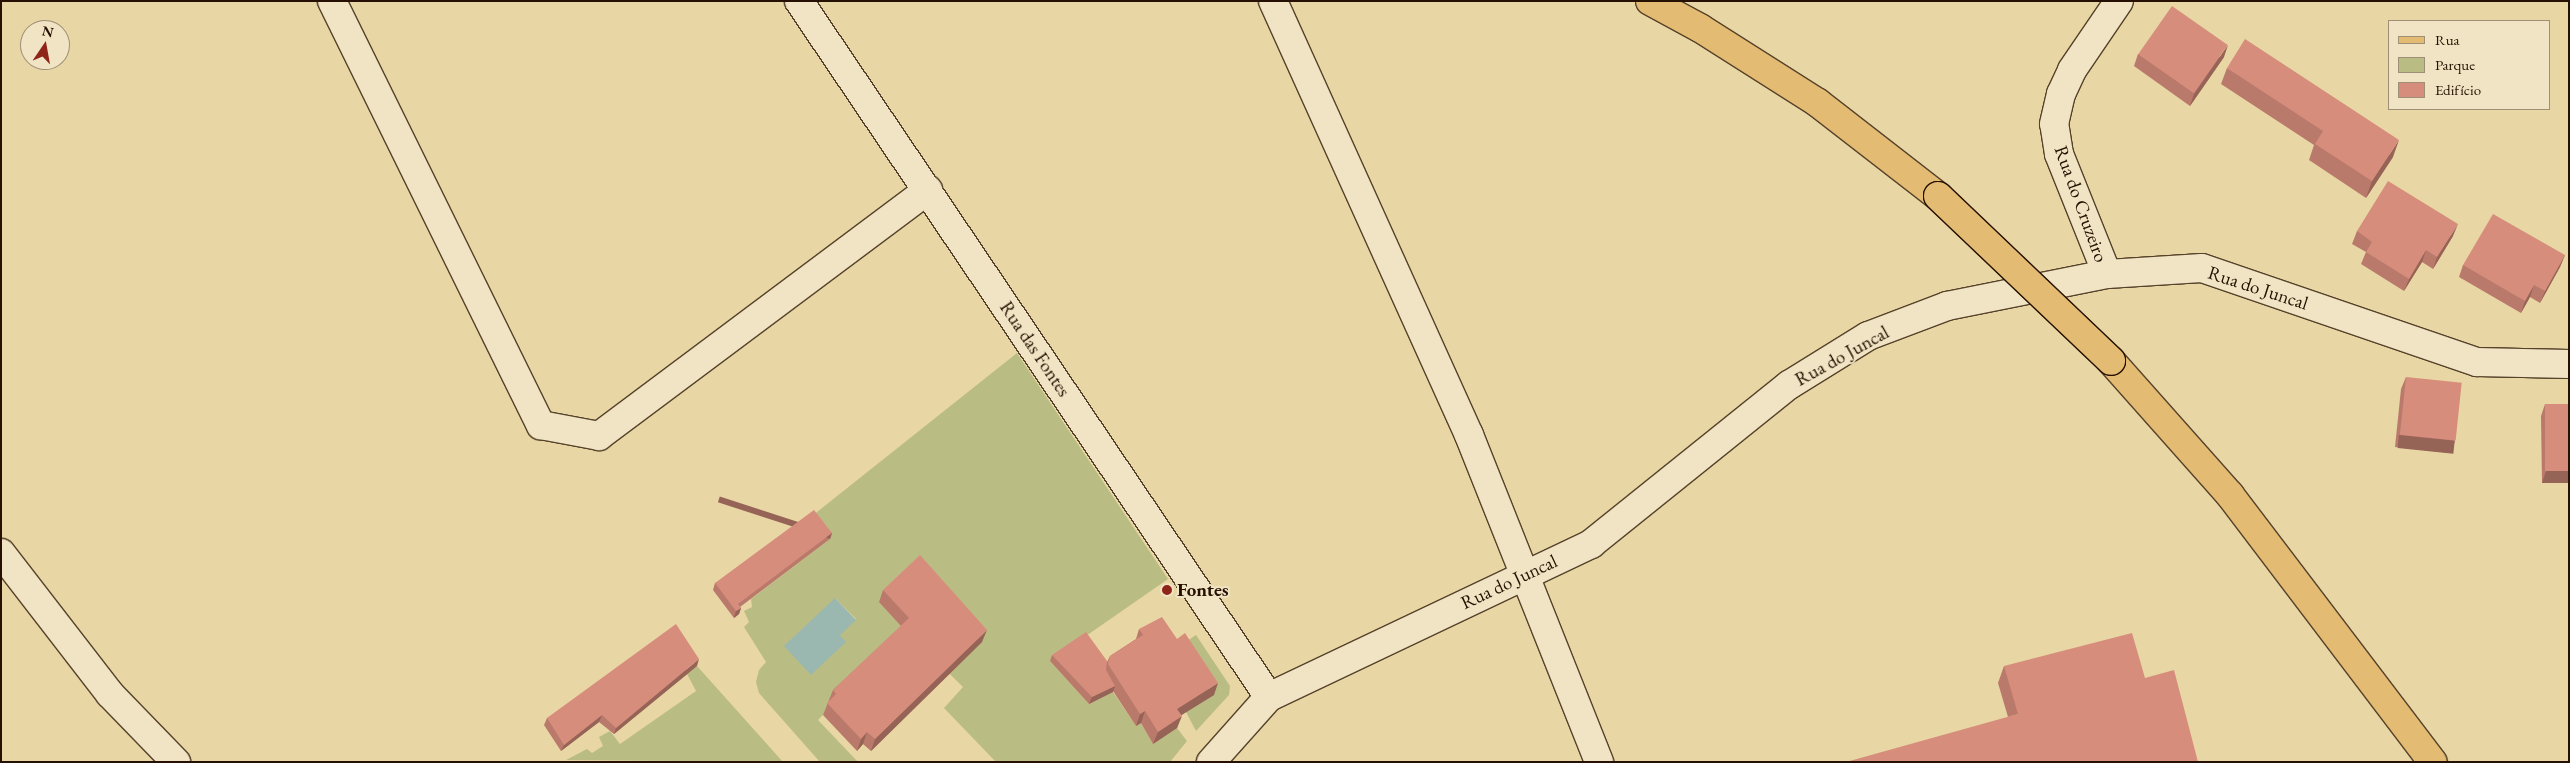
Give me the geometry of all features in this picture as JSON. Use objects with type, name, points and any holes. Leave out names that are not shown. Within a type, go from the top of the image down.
[{"type":"main road","points":[[1650,1],[1700,28],[1818,103],[1938,196],[2112,361],[2230,495],[2433,762]]},
{"type":"main road","points":[[2352,657],[2419,762]]},
{"type":"street","points":[[332,1],[541,425],[599,436],[928,190]]},
{"type":"street","name":"Rua das Fontes","points":[[799,1],[1269,697]]},
{"type":"street","points":[[1273,1],[1468,435],[1599,762]]},
{"type":"street","name":"Rua do Cruzeiro","points":[[2107,274],[2059,154],[2054,124],[2061,94],[2072,70],[2119,1]]},
{"type":"street","name":"Rua do Juncal","points":[[1211,762],[1269,697],[1524,573],[1591,544],[1790,385],[1868,336],[1947,306],[2107,274],[2202,268],[2477,362],[2569,364]]},
{"type":"street","points":[[1,553],[110,694],[176,762]]},
{"type":"green space","points":[[1017,353],[1168,579],[1050,661],[1089,704],[1113,692],[1136,726],[1141,723],[1153,744],[1177,728],[1187,741],[1170,762],[996,762],[944,708],[963,687],[905,630],[818,720],[858,762],[820,762],[759,693],[756,682],[759,670],[766,662],[744,627],[749,622],[744,611],[752,607],[751,599],[830,539],[812,516]],"holes":[[[835,598],[856,619],[839,635]]]},
{"type":"green space","points":[[1196,635],[1230,686],[1229,695],[1196,731],[1186,712],[1181,645]]},
{"type":"green space","points":[[697,666],[783,762],[566,760],[587,749],[592,753],[603,746],[599,737],[610,731],[620,744],[696,691],[687,674]]},
{"type":"water","points":[[835,598],[856,620],[840,635],[846,642],[811,675],[784,646]]},
{"type":"building","points":[[2172,6],[2228,45],[2194,93],[2138,54]]},
{"type":"building","points":[[2245,39],[2399,140],[2372,181],[2315,144],[2323,131],[2227,68]]},
{"type":"building","points":[[2388,181],[2458,224],[2437,257],[2426,250],[2409,279],[2366,252],[2372,242],[2357,231]]},
{"type":"building","points":[[2493,214],[2565,255],[2545,291],[2534,285],[2525,301],[2463,265]]},
{"type":"building","points":[[2406,377],[2462,383],[2456,441],[2400,435]]},
{"type":"building","points":[[2545,404],[2569,404],[2569,471],[2545,471]]},
{"type":"building","points":[[814,510],[832,533],[738,604],[741,608],[736,611],[715,583]]},
{"type":"building","points":[[920,555],[987,630],[875,739],[867,732],[861,739],[827,703],[836,694],[833,690],[909,618],[883,590]]},
{"type":"building","points":[[1162,617],[1177,639],[1185,633],[1218,683],[1177,709],[1182,716],[1158,732],[1145,711],[1140,714],[1108,664],[1110,656],[1143,635],[1139,629]]},
{"type":"building","points":[[676,624],[699,659],[616,728],[602,715],[564,745],[547,718]]},
{"type":"building","points":[[1086,632],[1107,661],[1106,670],[1115,686],[1092,697],[1052,655]]},
{"type":"building","points":[[2132,633],[2145,678],[2174,670],[2198,762],[1846,762],[2018,714],[2004,666]]},
{"type":"place","name":"Fontes","points":[[1167,590]]}]
